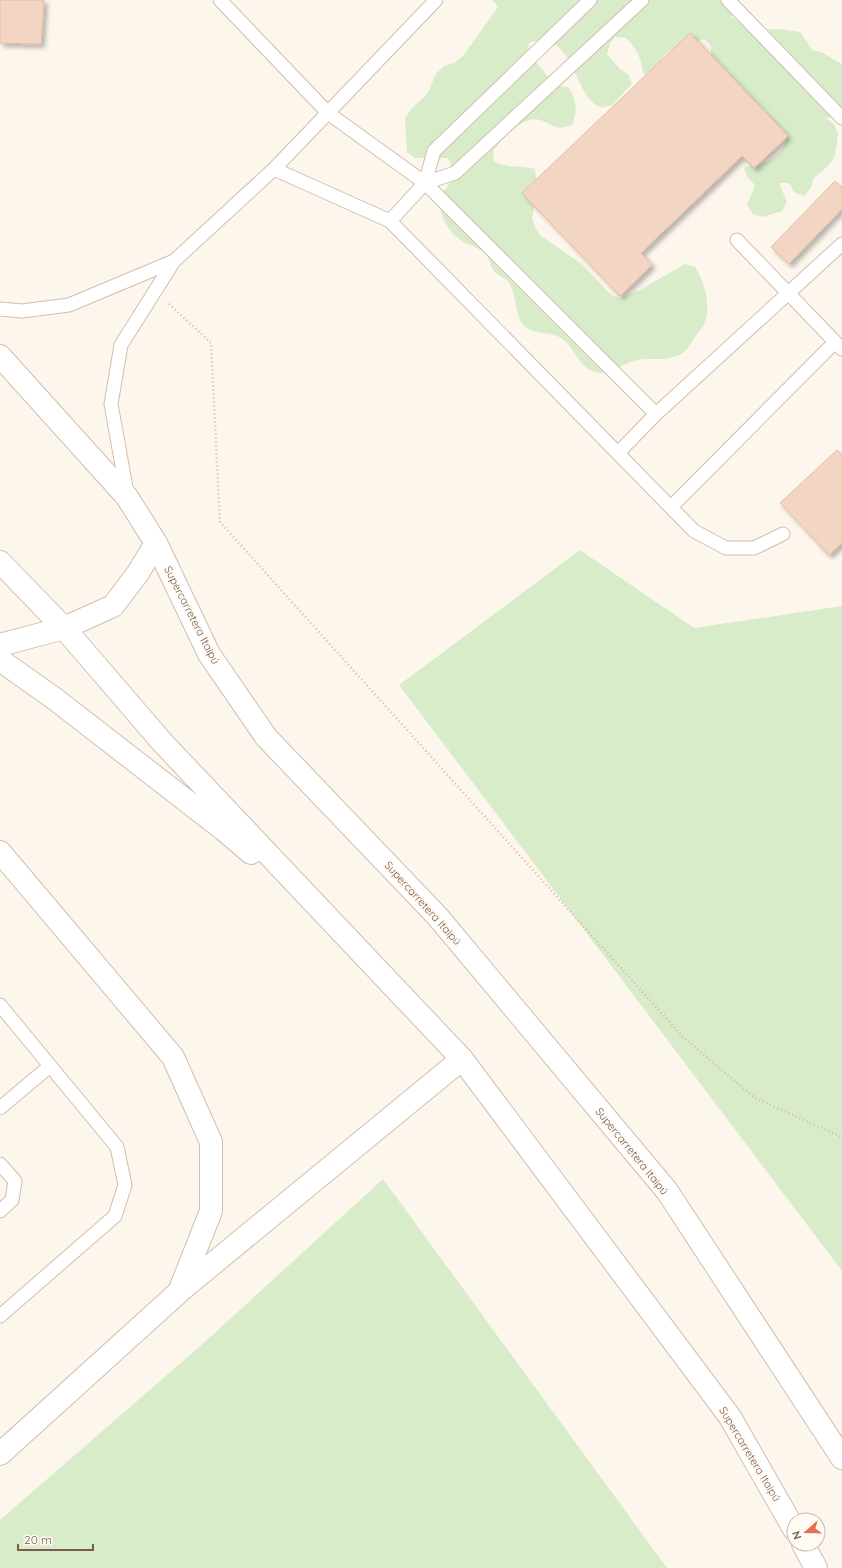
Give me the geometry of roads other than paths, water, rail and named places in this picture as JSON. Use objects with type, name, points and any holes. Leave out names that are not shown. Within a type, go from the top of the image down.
[{"type":"street","name":"Supercarretera Itaipú","points":[[0,356],[127,497],[156,542],[209,654],[266,737],[438,917],[666,1191],[842,1458]]},
{"type":"street","points":[[0,645],[64,628],[113,606],[138,573],[156,542]]},
{"type":"street","name":"Supercarretera Itaipú","points":[[0,562],[64,628],[162,742],[462,1059],[730,1417],[786,1515]]},
{"type":"street","points":[[0,660],[55,699],[224,830],[347,936]]},
{"type":"street","points":[[0,852],[174,1057],[211,1142],[211,1212],[179,1292]]},
{"type":"street","points":[[0,1454],[179,1292],[462,1059]]},
{"type":"street","points":[[807,1552],[816,1568]]},
{"type":"lane","points":[[220,0],[328,113],[425,183],[656,414]]},
{"type":"lane","points":[[127,497],[111,404],[121,345],[174,261],[274,169],[436,0]]},
{"type":"lane","points":[[390,221],[425,183],[434,151],[590,0]]},
{"type":"lane","points":[[425,183],[455,173],[642,0]]},
{"type":"lane","points":[[728,0],[842,118]]},
{"type":"lane","points":[[274,169],[390,221],[694,530],[726,548],[754,548],[783,534]]},
{"type":"lane","points":[[671,507],[838,346],[737,240]]},
{"type":"lane","points":[[618,452],[656,414],[842,244]]},
{"type":"lane","points":[[0,309],[22,311],[69,305],[174,261]]},
{"type":"lane","points":[[0,1005],[117,1147],[125,1185],[115,1216],[0,1316]]},
{"type":"lane","points":[[0,1108],[50,1066]]},
{"type":"lane","points":[[0,1164],[15,1181],[12,1200],[0,1211]]}]
